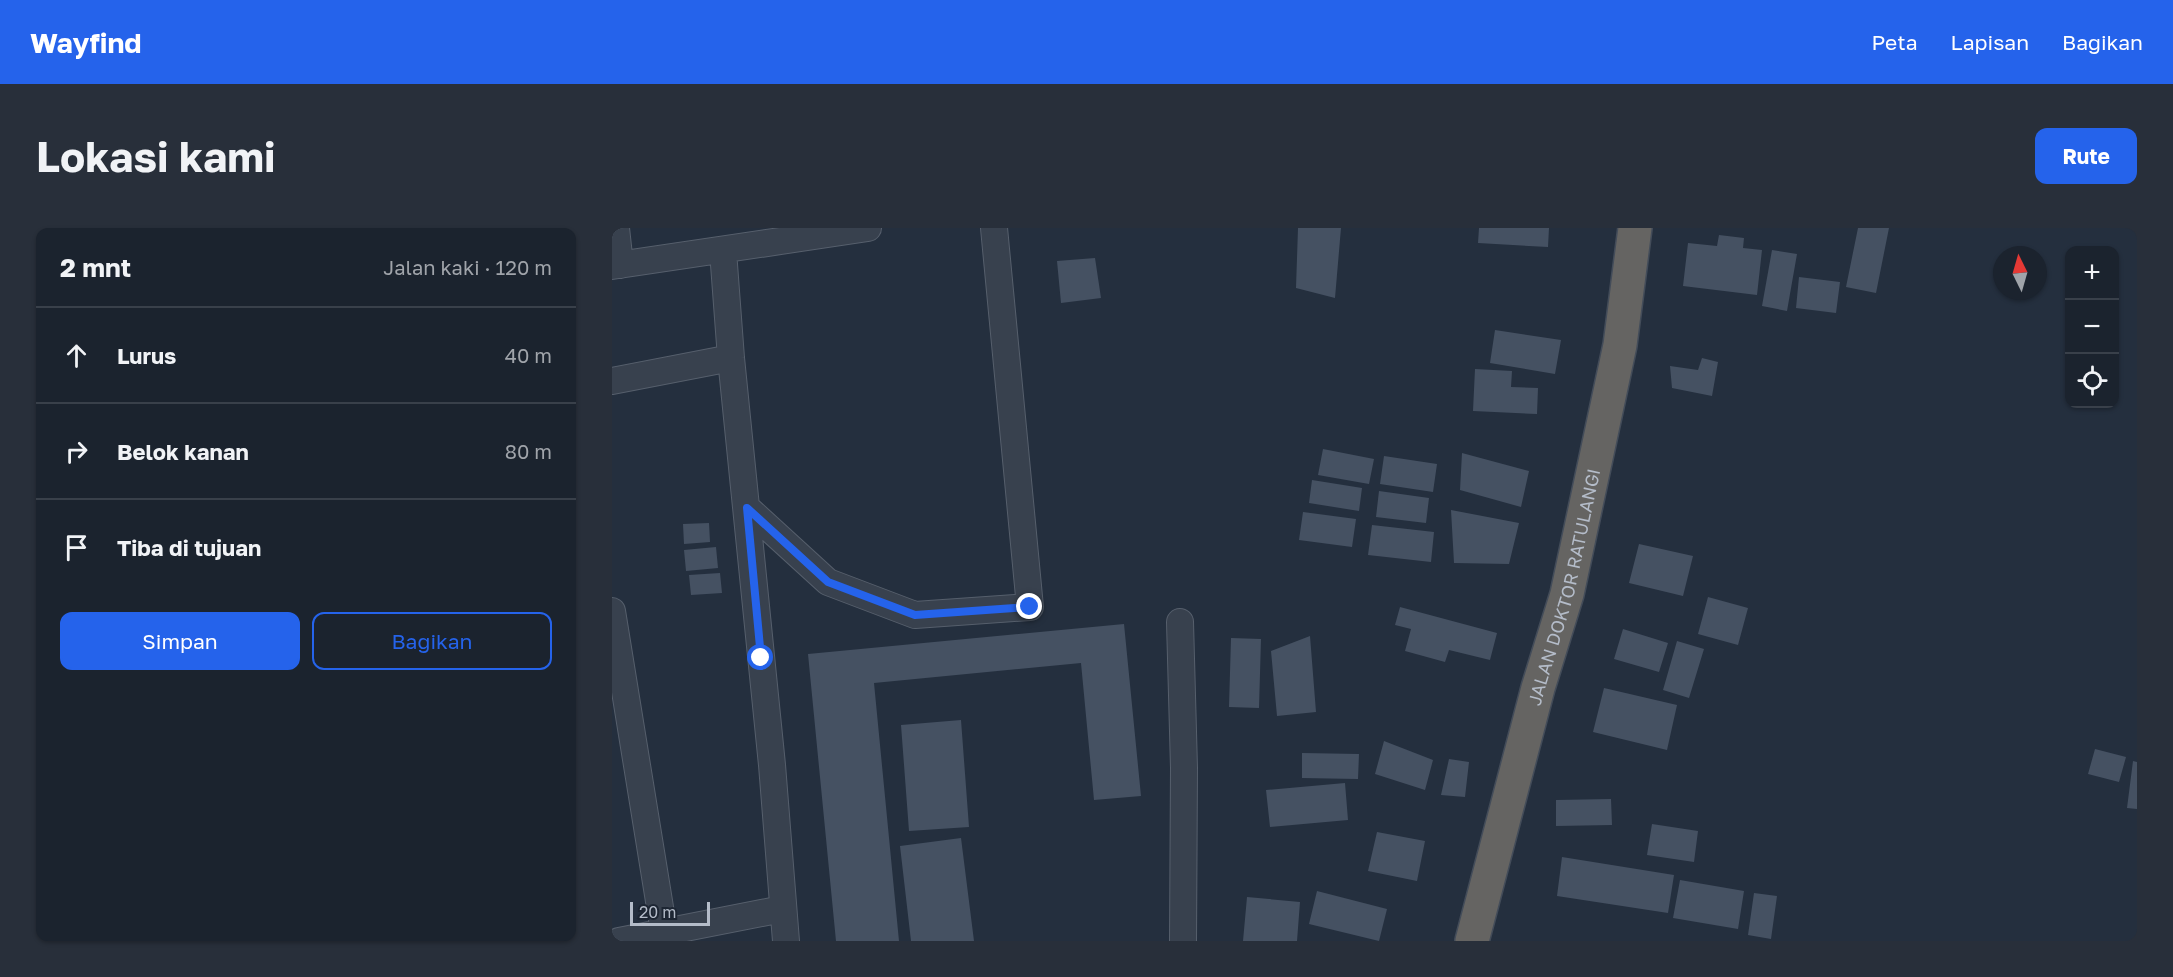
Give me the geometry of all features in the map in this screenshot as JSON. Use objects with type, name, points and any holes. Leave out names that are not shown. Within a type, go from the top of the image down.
[{"type":"highway","name":"JALAN DOKTOR RATULANGI","points":[[1472,941],[1538,688],[1567,594],[1620,345],[1635,228]]},
{"type":"street","points":[[616,228],[616,266],[723,251],[783,235],[868,228]]},
{"type":"street","points":[[747,508],[828,582],[915,615],[1030,607],[994,228]]},
{"type":"street","points":[[723,251],[772,765],[786,941]]},
{"type":"street","points":[[612,381],[732,358]]},
{"type":"street","points":[[612,611],[664,932]]},
{"type":"street","points":[[1180,622],[1184,768],[1182,941]]},
{"type":"street","points":[[619,941],[782,909]]},
{"type":"building","points":[[1298,228],[1341,228],[1335,298],[1296,288]]},
{"type":"building","points":[[1479,228],[1549,228],[1548,247],[1478,243]]},
{"type":"building","points":[[1858,228],[1889,228],[1876,293],[1846,287]]},
{"type":"building","points":[[1719,235],[1744,238],[1743,248],[1762,250],[1757,295],[1683,286],[1688,243],[1717,246]]},
{"type":"building","points":[[1772,250],[1797,254],[1787,311],[1762,306]]},
{"type":"building","points":[[1095,258],[1101,298],[1061,303],[1057,261]]},
{"type":"building","points":[[1799,277],[1840,282],[1836,313],[1796,308]]},
{"type":"building","points":[[1495,330],[1561,340],[1555,374],[1490,363]]},
{"type":"building","points":[[1702,358],[1718,362],[1712,396],[1672,388],[1670,366],[1698,370]]},
{"type":"building","points":[[1475,369],[1512,371],[1511,387],[1538,388],[1537,414],[1473,411]]},
{"type":"building","points":[[1323,449],[1374,459],[1369,484],[1318,475]]},
{"type":"building","points":[[1462,453],[1529,471],[1521,507],[1460,490]]},
{"type":"building","points":[[1384,456],[1437,464],[1433,492],[1380,484]]},
{"type":"building","points":[[1312,480],[1362,488],[1359,511],[1309,503]]},
{"type":"building","points":[[1379,491],[1429,498],[1426,523],[1376,517]]},
{"type":"building","points":[[1451,510],[1519,523],[1509,564],[1454,563]]},
{"type":"building","points":[[1303,512],[1356,519],[1352,547],[1299,540]]},
{"type":"building","points":[[709,523],[710,542],[684,544],[683,524]]},
{"type":"building","points":[[1372,525],[1434,532],[1431,562],[1368,555]]},
{"type":"building","points":[[1639,544],[1693,556],[1683,596],[1629,583]]},
{"type":"building","points":[[716,547],[718,568],[686,571],[684,550]]},
{"type":"building","points":[[720,573],[722,593],[691,595],[689,575]]},
{"type":"building","points":[[1708,597],[1748,608],[1738,645],[1698,634]]},
{"type":"building","points":[[1400,607],[1497,633],[1490,660],[1449,650],[1445,662],[1405,651],[1411,629],[1395,625]]},
{"type":"building","points":[[1124,624],[1141,796],[1094,800],[1081,663],[874,683],[899,941],[836,941],[808,654]]},
{"type":"building","points":[[1623,629],[1668,643],[1659,672],[1614,659]]},
{"type":"building","points":[[1310,636],[1316,712],[1277,716],[1271,651]]},
{"type":"building","points":[[1231,638],[1261,639],[1259,708],[1229,707]]},
{"type":"building","points":[[1677,641],[1704,649],[1689,698],[1663,690]]},
{"type":"building","points":[[1604,688],[1677,705],[1667,750],[1593,732]]},
{"type":"building","points":[[961,720],[969,827],[909,831],[901,725]]},
{"type":"building","points":[[1384,741],[1433,760],[1425,790],[1375,774]]},
{"type":"building","points":[[2095,749],[2126,757],[2119,782],[2088,774]]},
{"type":"building","points":[[1302,753],[1359,754],[1358,779],[1302,778]]},
{"type":"building","points":[[1449,759],[1469,762],[1465,797],[1441,795]]},
{"type":"building","points":[[2133,761],[2137,762],[2137,809],[2127,808]]},
{"type":"building","points":[[1345,783],[1348,820],[1270,827],[1266,790]]},
{"type":"building","points":[[1611,799],[1612,825],[1556,826],[1556,800]]},
{"type":"building","points":[[1652,824],[1698,831],[1694,862],[1647,855]]},
{"type":"building","points":[[1377,832],[1425,841],[1417,881],[1368,871]]},
{"type":"building","points":[[961,838],[974,941],[911,941],[900,846]]},
{"type":"building","points":[[1562,857],[1674,875],[1668,913],[1557,896]]},
{"type":"building","points":[[1680,880],[1744,891],[1738,929],[1673,918]]},
{"type":"building","points":[[1317,891],[1387,909],[1379,941],[1309,924]]},
{"type":"building","points":[[1754,893],[1777,896],[1771,939],[1748,935]]},
{"type":"building","points":[[1247,897],[1300,902],[1297,941],[1243,941]]},
{"type":"route","points":[[761,658],[747,508],[828,582],[915,615],[1030,607]]}]
